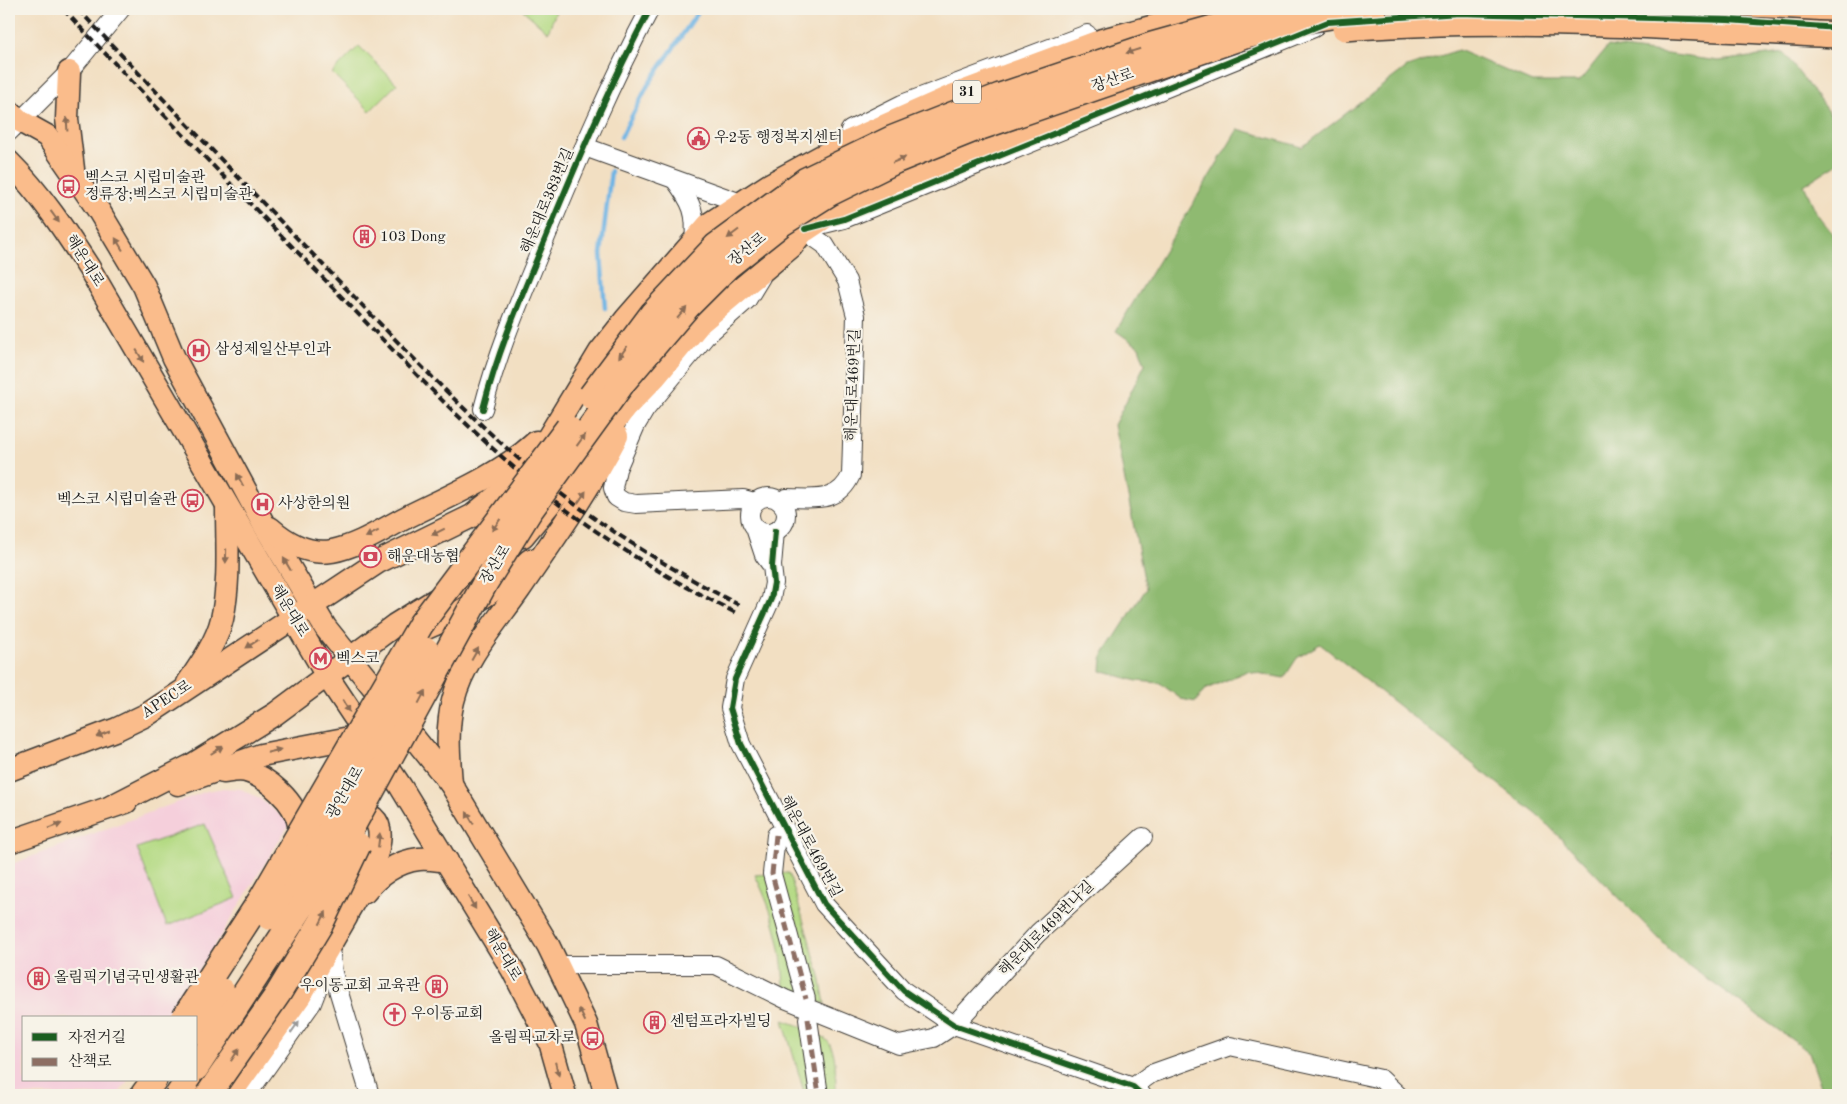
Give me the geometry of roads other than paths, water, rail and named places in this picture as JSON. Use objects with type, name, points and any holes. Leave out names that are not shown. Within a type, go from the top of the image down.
[{"type":"highway","name":"31","points":[[833,150],[952,97],[1104,41],[1224,9]]},
{"type":"highway","name":"장산로","points":[[481,546],[653,312],[716,246],[806,180],[891,139],[1000,96],[1152,45],[1281,9]]},
{"type":"highway","name":"장산로","points":[[367,802],[485,583],[562,465],[624,381],[688,306],[728,266],[781,224],[830,193],[895,161],[972,130],[1246,36],[1313,19],[1373,9]]},
{"type":"highway","points":[[1688,9],[1838,18]]},
{"type":"highway","points":[[805,229],[835,209],[892,180],[1122,92],[1246,49],[1336,28],[1406,23],[1612,24],[1838,35]]},
{"type":"highway","name":"광안대로","points":[[198,1016],[341,804],[481,546]]},
{"type":"highway","name":"광안대로","points":[[198,1065],[296,918],[367,802]]},
{"type":"highway","points":[[208,1095],[278,994],[321,923],[362,836],[367,802]]},
{"type":"highway","points":[[228,1095],[299,995],[346,916]]},
{"type":"highway","points":[[131,1095],[140,1082]]},
{"type":"highway","points":[[143,1095],[153,1082]]},
{"type":"highway","points":[[155,1095],[163,1082]]},
{"type":"highway","points":[[178,1095],[187,1082]]},
{"type":"main road","points":[[69,72],[67,119],[69,148],[74,173]]},
{"type":"main road","name":"해운대로","points":[[12,121],[47,136],[74,173],[144,286],[174,358],[264,523],[325,628],[451,784],[558,965],[586,1024],[606,1095]]},
{"type":"main road","name":"31","points":[[312,606],[378,562],[472,516],[508,487],[536,456],[562,418],[600,352],[709,224],[769,185],[833,150]]},
{"type":"main road","name":"해운대로","points":[[9,162],[25,178],[57,218],[84,260],[327,676],[401,787],[512,969],[550,1042],[564,1095]]},
{"type":"main road","points":[[112,806],[192,765],[275,714],[372,644],[395,625],[477,576],[504,556],[544,513],[625,408],[656,376],[700,322],[791,247],[805,229]]},
{"type":"main road","points":[[451,784],[448,726],[453,700],[462,678],[480,644],[600,470],[616,437],[656,376]]},
{"type":"main road","points":[[264,523],[284,540],[305,550],[331,551],[355,543],[483,478],[526,451],[562,418]]},
{"type":"main road","points":[[182,691],[204,656],[222,619],[228,508]]},
{"type":"main road","points":[[372,644],[403,637],[461,612],[495,590],[554,537]]},
{"type":"main road","name":"APEC로","points":[[9,770],[125,725],[148,714],[312,606]]},
{"type":"main road","points":[[198,1016],[365,735]]},
{"type":"main road","points":[[9,842],[276,751],[365,735]]},
{"type":"main road","points":[[204,775],[235,770],[246,771],[269,784],[292,808],[299,823],[300,845]]},
{"type":"main road","points":[[300,845],[330,819],[349,812],[367,814],[380,828],[380,842],[371,869],[346,916]]},
{"type":"main road","points":[[346,916],[372,882],[394,867],[418,859],[447,861]]},
{"type":"main road","points":[[198,1053],[275,928],[276,919],[273,915],[266,914],[253,924]]},
{"type":"main road","points":[[170,1095],[179,1082]]},
{"type":"street","points":[[12,121],[69,72],[121,9]]},
{"type":"street","name":"해운대로383번길","points":[[483,409],[488,387],[522,294],[585,147],[650,9]]},
{"type":"street","points":[[741,204],[782,165],[902,104],[1102,28],[1202,9]]},
{"type":"street","points":[[805,229],[844,218],[1326,16],[1459,13],[1728,20],[1838,28]]},
{"type":"street","name":"해운대로469번길","points":[[585,147],[776,215],[805,229],[825,245],[847,281],[856,316],[851,475],[842,490],[835,495],[786,498],[780,502]]},
{"type":"street","points":[[675,180],[690,201],[696,220],[694,242]]},
{"type":"street","name":"장산로","points":[[636,504],[624,502],[616,497],[614,488],[619,462],[636,425],[645,410],[706,336],[747,300],[766,268]]},
{"type":"street","name":"해운대로469번길","points":[[636,504],[743,499],[754,502],[770,497],[784,506],[786,518],[784,523],[775,532],[772,566],[774,584],[771,599],[735,679],[730,698],[733,724],[741,744],[824,904],[904,991],[954,1025],[1138,1091]]},
{"type":"street","points":[[754,502],[749,516],[764,555],[772,566]]},
{"type":"street","points":[[755,528],[761,532],[775,532]]},
{"type":"street","points":[[776,835],[772,874],[806,999]]},
{"type":"street","name":"해운대로469번나길","points":[[954,1025],[1038,934],[1143,837]]},
{"type":"street","points":[[247,1095],[312,1003],[346,916]]},
{"type":"street","points":[[331,955],[333,973],[370,1095]]},
{"type":"street","points":[[558,965],[716,965],[785,999],[899,1045],[934,1038],[954,1025]]},
{"type":"street","points":[[808,1019],[819,1095]]},
{"type":"street","points":[[1138,1091],[1151,1074],[1230,1046],[1381,1079],[1398,1095]]},
{"type":"waterway","points":[[621,137],[648,85],[700,9]]},
{"type":"waterway","points":[[605,308],[601,254],[611,171]]},
{"type":"railway","points":[[63,9],[407,365],[509,463],[559,505],[608,539],[658,570],[736,613]]},
{"type":"railway","points":[[78,9],[415,359],[502,444],[564,496],[627,541],[671,568],[739,605]]},
{"type":"place","name":"우2동 행정복지센터","points":[[698,138]]},
{"type":"place","name":"벡스코 시립미술관 정류장;벡스코 시립미술관","points":[[69,187]]},
{"type":"place","name":"103 Dong","points":[[364,237]]},
{"type":"place","name":"삼성제일산부인과","points":[[199,350]]},
{"type":"place","name":"벡스코 시립미술관","points":[[193,500]]},
{"type":"place","name":"사상한의원","points":[[262,504]]},
{"type":"place","name":"해운대농협","points":[[371,557]]},
{"type":"place","name":"벡스코","points":[[320,659]]},
{"type":"place","name":"올림픽기념국민생활관","points":[[38,978]]},
{"type":"place","name":"우이동교회 교육관","points":[[436,986]]},
{"type":"place","name":"우이동교회","points":[[395,1014]]},
{"type":"place","name":"센텀프라자빌딩","points":[[654,1022]]},
{"type":"place","name":"올림픽교차로","points":[[592,1038]]}]
